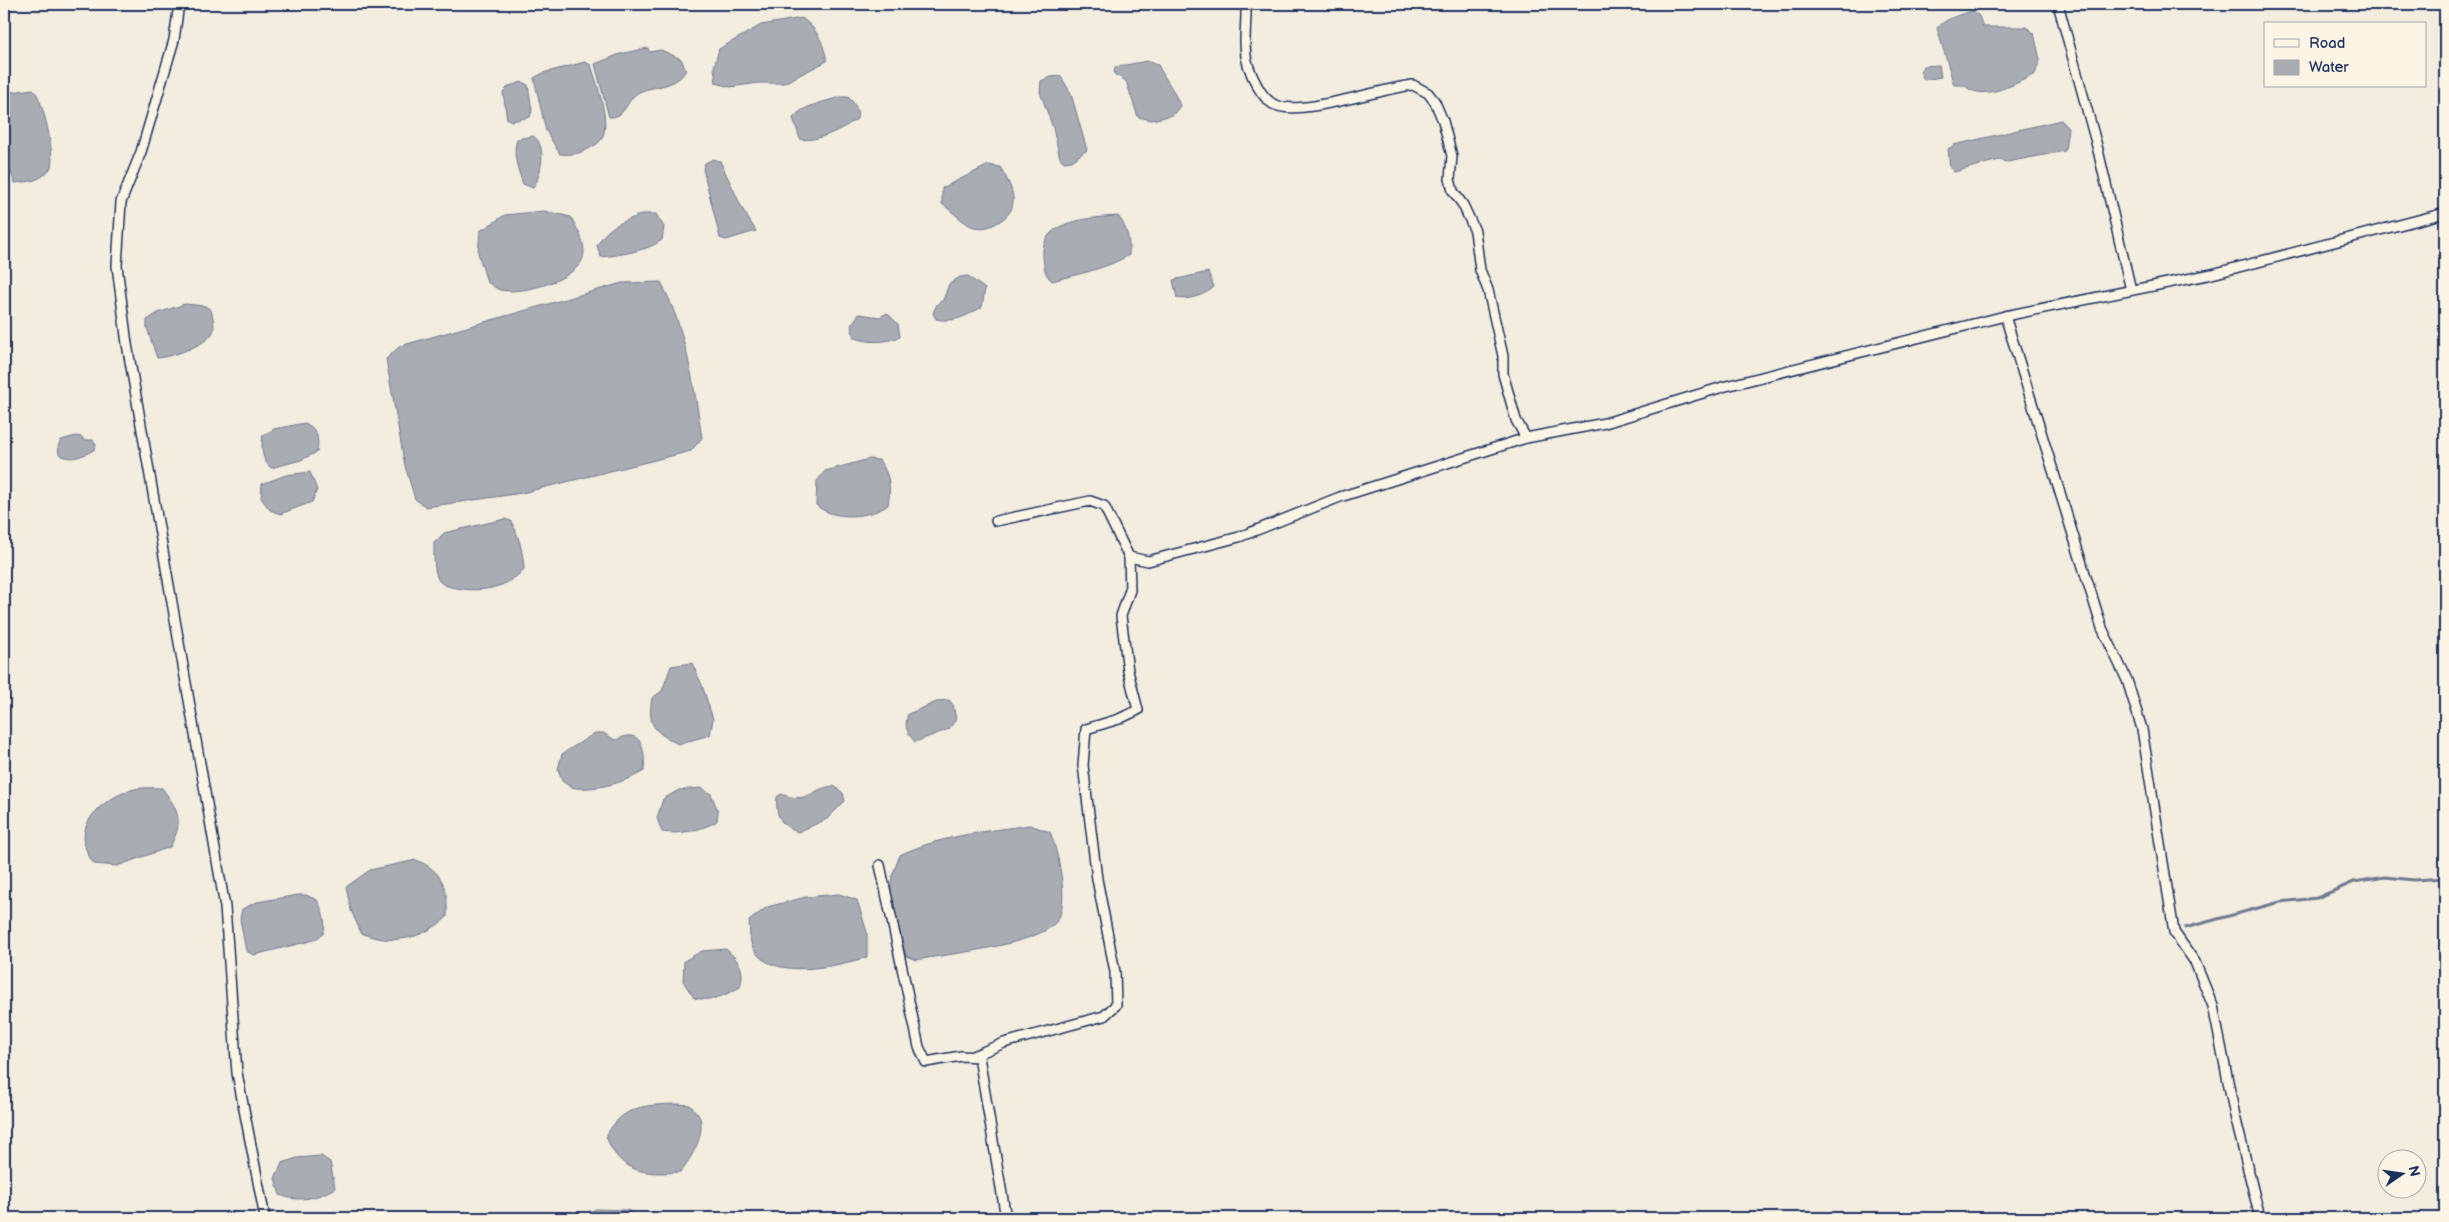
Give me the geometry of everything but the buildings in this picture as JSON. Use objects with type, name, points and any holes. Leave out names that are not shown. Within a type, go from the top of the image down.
[{"type":"street","points":[[179,4],[174,40],[141,152],[121,202],[117,266],[127,344],[225,907],[237,1073],[265,1218]]},
{"type":"street","points":[[1246,4],[1244,30],[1248,65],[1259,89],[1273,104],[1293,108],[1328,104],[1413,85],[1428,93],[1435,102],[1450,145],[1450,179],[1454,191],[1475,231],[1480,270],[1488,290],[1503,356],[1504,374],[1516,420],[1526,438]]},
{"type":"street","points":[[2058,4],[2095,137],[2131,290]]},
{"type":"street","points":[[1129,556],[1148,561],[1239,537],[1340,497],[1526,438],[1605,423],[1726,386],[2005,316],[2212,274],[2445,213]]},
{"type":"street","points":[[2005,316],[2102,628],[2127,680],[2142,729],[2174,932],[2195,962],[2213,1006],[2235,1116],[2260,1218]]},
{"type":"street","points":[[880,865],[919,1047],[926,1062],[973,1056],[1004,1043],[1104,1016],[1116,1005],[1115,972],[1097,879],[1083,765],[1086,729],[1138,710],[1128,670],[1121,616],[1130,590],[1129,556],[1104,506],[1090,501],[996,521]]},
{"type":"street","points":[[973,1056],[979,1057],[984,1078],[1006,1218]]},
{"type":"water","points":[[1973,11],[1979,16],[1983,27],[2026,27],[2034,33],[2040,60],[2035,74],[2009,87],[1989,92],[1971,90],[1964,85],[1954,85],[1937,28],[1949,19]]},
{"type":"water","points":[[802,18],[819,37],[827,61],[784,83],[758,83],[730,87],[716,83],[714,67],[719,49],[761,25]]},
{"type":"water","points":[[648,48],[649,52],[661,50],[681,59],[686,70],[675,81],[639,92],[621,113],[614,117],[609,117],[595,64],[620,54]]},
{"type":"water","points":[[1147,61],[1158,65],[1175,95],[1180,106],[1173,115],[1152,120],[1138,117],[1126,81],[1114,74],[1115,67]]},
{"type":"water","points":[[585,62],[591,65],[602,104],[605,125],[604,134],[599,142],[586,150],[575,154],[560,154],[546,131],[534,78],[543,73]]},
{"type":"water","points":[[1939,65],[1941,77],[1924,80],[1920,71],[1924,66]]},
{"type":"water","points":[[1061,76],[1071,94],[1087,150],[1072,161],[1064,162],[1060,158],[1053,128],[1040,92],[1041,81],[1050,77]]},
{"type":"water","points":[[522,82],[528,85],[532,111],[530,117],[512,121],[507,119],[503,92],[509,86]]},
{"type":"water","points":[[33,89],[37,94],[48,128],[52,163],[50,169],[43,176],[15,183],[6,150],[4,93]]},
{"type":"water","points":[[840,97],[848,97],[853,102],[857,109],[857,119],[822,137],[807,140],[800,139],[793,118],[808,107]]},
{"type":"water","points":[[2061,120],[2068,127],[2065,151],[2007,162],[1999,160],[1954,172],[1950,168],[1948,149],[1954,145]]},
{"type":"water","points":[[533,136],[538,140],[542,161],[533,188],[523,184],[516,162],[515,150],[517,139]]},
{"type":"water","points":[[713,159],[720,161],[743,210],[756,231],[726,240],[720,238],[703,169],[705,163]]},
{"type":"water","points":[[989,165],[1000,167],[1011,188],[1013,203],[1007,215],[997,223],[985,228],[974,227],[942,204],[942,188]]},
{"type":"water","points":[[544,211],[571,217],[584,247],[583,258],[570,273],[547,284],[521,290],[497,289],[487,282],[478,253],[480,231],[505,215]]},
{"type":"water","points":[[642,214],[656,214],[664,227],[662,240],[641,250],[601,257],[597,246],[605,233]]},
{"type":"water","points":[[1118,216],[1127,234],[1129,255],[1092,271],[1052,281],[1047,276],[1043,256],[1044,244],[1050,234],[1069,223]]},
{"type":"water","points":[[1208,272],[1214,287],[1196,297],[1177,298],[1173,280]]},
{"type":"water","points":[[968,276],[985,289],[982,307],[960,318],[949,320],[936,319],[933,313],[937,304],[943,300],[949,284],[960,277]]},
{"type":"water","points":[[661,282],[670,300],[683,338],[696,398],[702,438],[691,451],[522,493],[426,507],[415,499],[405,466],[386,359],[400,346],[622,283]]},
{"type":"water","points":[[185,304],[205,306],[211,310],[214,325],[212,334],[202,343],[187,350],[157,358],[147,328],[147,320],[158,313]]},
{"type":"water","points":[[887,313],[898,324],[900,337],[877,342],[854,338],[851,325],[859,314],[880,317]]},
{"type":"water","points":[[305,423],[313,428],[317,435],[317,452],[301,460],[271,468],[264,457],[262,448],[263,435],[274,429]]},
{"type":"water","points":[[76,436],[82,437],[83,440],[93,440],[96,445],[95,449],[82,456],[72,458],[59,454],[58,446],[61,440]]},
{"type":"water","points":[[869,459],[879,460],[885,471],[889,487],[888,505],[872,513],[852,516],[832,514],[816,505],[817,481],[825,471]]},
{"type":"water","points":[[310,472],[317,490],[312,502],[280,514],[270,510],[261,498],[262,484],[286,475]]},
{"type":"water","points":[[505,519],[511,521],[522,550],[524,569],[518,575],[502,585],[475,590],[452,587],[439,581],[435,567],[434,543],[444,533]]},
{"type":"water","points":[[692,663],[702,685],[713,719],[710,735],[678,744],[663,736],[654,727],[651,715],[652,698],[662,691],[671,666]]},
{"type":"water","points":[[949,700],[953,705],[956,719],[949,729],[915,742],[907,730],[908,714],[939,701]]},
{"type":"water","points":[[595,733],[603,733],[615,740],[627,736],[636,737],[642,745],[644,771],[620,782],[593,788],[574,788],[562,781],[558,769],[562,754]]},
{"type":"water","points":[[834,786],[843,793],[845,801],[827,819],[798,832],[787,827],[780,819],[777,810],[777,797],[781,794],[798,798],[826,787]]},
{"type":"water","points":[[162,788],[178,816],[177,830],[170,847],[117,866],[94,864],[87,851],[84,839],[90,818],[98,809],[108,801],[131,790]]},
{"type":"water","points":[[701,788],[711,794],[718,811],[717,821],[691,831],[662,832],[657,818],[663,799],[679,790]]},
{"type":"water","points":[[1030,825],[1050,832],[1056,851],[1063,890],[1061,913],[1057,921],[1047,929],[1032,936],[992,947],[916,960],[906,956],[890,896],[892,876],[900,855],[947,839]]},
{"type":"water","points":[[416,860],[433,870],[442,882],[447,898],[447,917],[428,931],[407,938],[384,939],[361,933],[351,910],[346,887],[370,870]]},
{"type":"water","points":[[839,894],[857,900],[867,932],[867,957],[823,967],[789,968],[774,965],[762,959],[753,948],[750,938],[749,921],[767,907],[806,897]]},
{"type":"water","points":[[306,895],[317,900],[324,917],[323,934],[314,940],[254,955],[246,951],[240,919],[242,909],[257,902]]},
{"type":"water","points":[[726,949],[740,965],[742,981],[740,987],[718,997],[707,999],[694,998],[683,981],[684,961],[702,951]]},
{"type":"water","points":[[690,1105],[699,1116],[701,1125],[701,1132],[696,1147],[680,1172],[645,1172],[635,1169],[618,1158],[606,1136],[620,1118],[645,1106]]},
{"type":"water","points":[[321,1156],[330,1162],[335,1188],[315,1197],[301,1199],[280,1195],[275,1178],[282,1163],[297,1158]]},
{"type":"water","points":[[596,1209],[628,1210],[636,1218],[577,1218]]},
{"type":"waterway","points":[[2185,928],[2280,902],[2317,898],[2354,882],[2385,877],[2414,880],[2445,878]]}]
